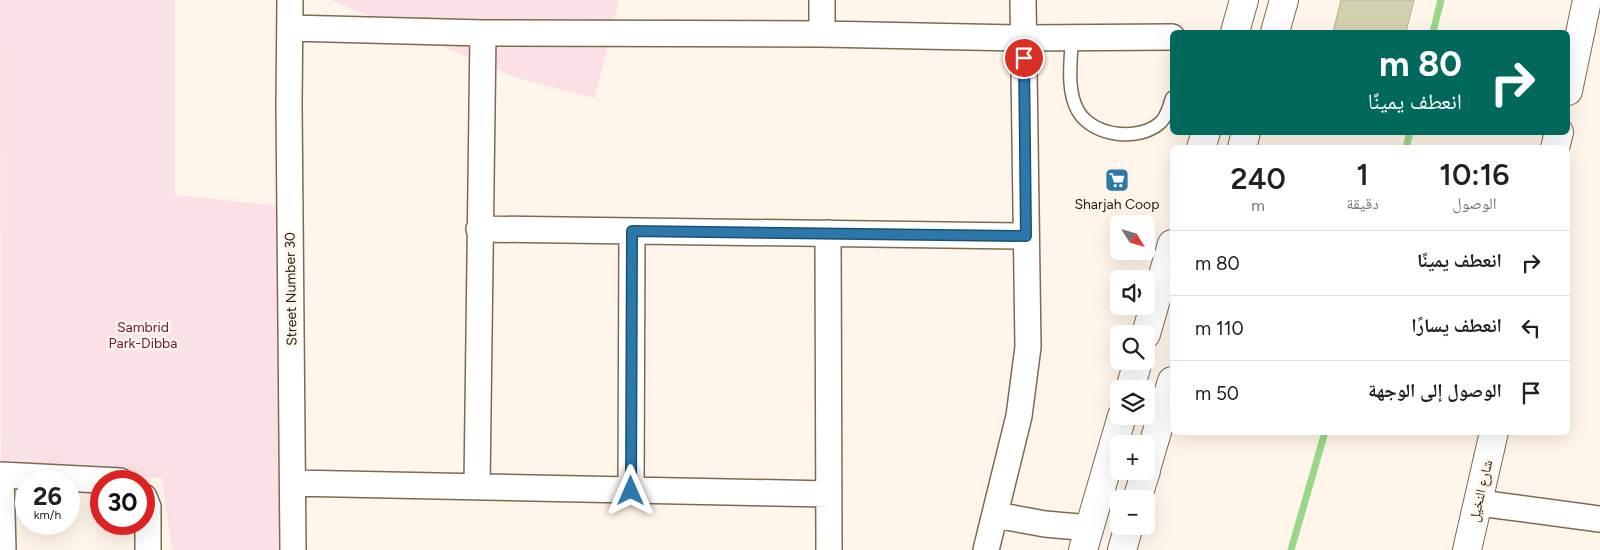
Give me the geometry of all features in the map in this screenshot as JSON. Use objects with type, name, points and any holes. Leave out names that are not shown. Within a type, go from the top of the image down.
[{"type":"main road","points":[[1236,30],[1244,0]]},
{"type":"main road","points":[[1276,30],[1284,0]]},
{"type":"main road","points":[[1570,81],[1587,0]]},
{"type":"main road","points":[[1149,325],[1170,251]]},
{"type":"main road","points":[[1155,439],[1170,388]]},
{"type":"main road","points":[[1087,539],[1119,425]]},
{"type":"main road","name":"شارع النخيل","points":[[1467,550],[1493,435]]},
{"type":"main road","points":[[1122,550],[1126,535]]},
{"type":"street","name":"Street Number 30","points":[[290,0],[289,114],[293,550]]},
{"type":"street","points":[[822,0],[822,34]]},
{"type":"street","points":[[986,550],[1019,416],[1028,347],[1023,0]]},
{"type":"street","points":[[291,28],[483,33],[822,34],[1024,38],[1170,36]]},
{"type":"street","points":[[477,486],[483,33]]},
{"type":"street","points":[[479,229],[1026,236]]},
{"type":"street","points":[[631,491],[632,231]]},
{"type":"street","points":[[828,233],[829,550]]},
{"type":"street","points":[[3,550],[0,475],[90,480]]},
{"type":"street","points":[[293,483],[828,494]]},
{"type":"street","points":[[1479,503],[1600,519]]},
{"type":"street","points":[[996,514],[1045,524],[1087,539]]},
{"type":"street","points":[[148,535],[148,550]]},
{"type":"lane","points":[[1072,38],[1071,77],[1073,97],[1078,111],[1091,125],[1108,132],[1140,133],[1162,121],[1170,103]]},
{"type":"green space","name":"Sambrid Park-Dibba","points":[[0,0],[175,0],[175,195],[290,207],[291,550],[172,550],[162,478],[155,478],[155,470],[90,470],[90,477],[80,476],[80,470],[15,470],[15,475],[1,475]]},
{"type":"green space","points":[[331,0],[619,0],[595,98],[517,78]]},
{"type":"building","points":[[1341,0],[1414,0],[1406,30],[1334,30]]},
{"type":"waterway","points":[[1434,30],[1441,0]]},
{"type":"waterway","points":[[1407,145],[1409,135]]},
{"type":"waterway","points":[[1291,550],[1324,435]]},
{"type":"place","name":"Sharjah Coop","points":[[1117,180]]},
{"type":"route","points":[[631,491],[632,231],[1026,236],[1024,58]]}]
